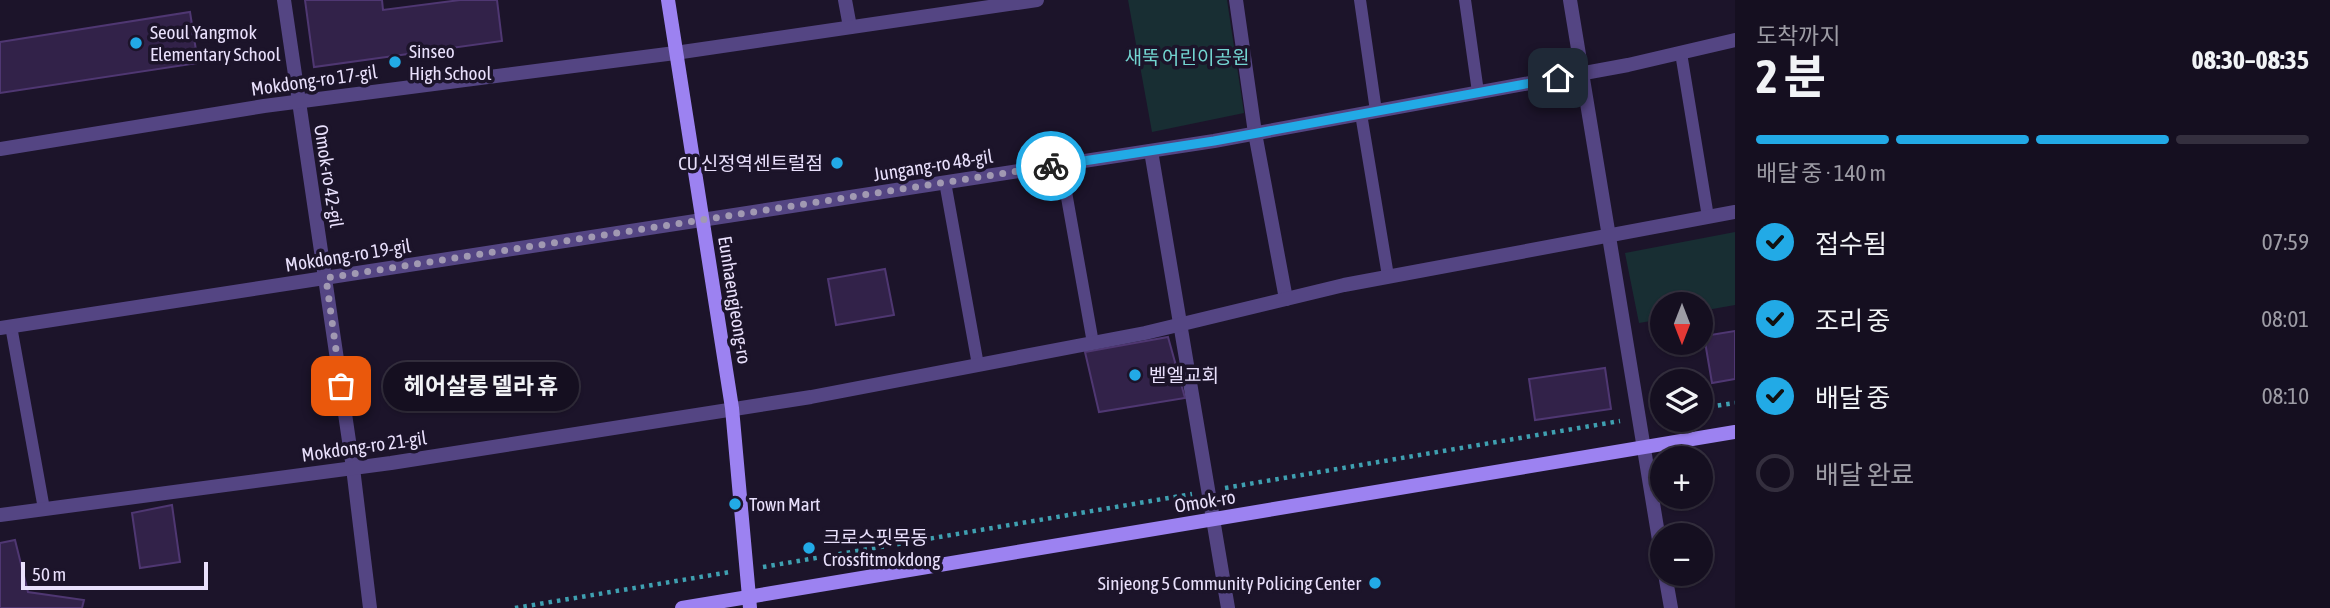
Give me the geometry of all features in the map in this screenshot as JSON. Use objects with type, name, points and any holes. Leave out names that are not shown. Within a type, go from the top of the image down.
[{"type":"main road","name":"Eunhaengjeong-ro","points":[[668,0],[732,408],[749,602]]},
{"type":"main road","name":"Omok-ro","points":[[682,608],[749,602],[1212,520],[1735,432]]},
{"type":"street","name":"Omok-ro 42-gil","points":[[284,0],[353,468],[369,608]]},
{"type":"street","points":[[845,0],[850,27]]},
{"type":"street","name":"Mokdong-ro 17-gil","points":[[0,149],[298,101],[675,53],[1037,0]]},
{"type":"street","points":[[1236,0],[1255,133],[1286,299]]},
{"type":"street","points":[[1570,0],[1585,73],[1656,523]]},
{"type":"street","name":"Jungang-ro 48-gil","points":[[703,220],[1255,133],[1585,73],[1735,40]]},
{"type":"street","points":[[1151,150],[1228,608]]},
{"type":"street","name":"Mokdong-ro 21-gil","points":[[0,515],[353,468],[732,408],[1093,343],[1388,276],[1735,212]]},
{"type":"street","name":"Mokdong-ro 19-gil","points":[[6,327],[703,220]]},
{"type":"street","points":[[1667,586],[1671,608]]},
{"type":"lane","points":[[1360,0],[1376,111]]},
{"type":"lane","points":[[1465,0],[1478,92]]},
{"type":"lane","points":[[1681,53],[1708,217]]},
{"type":"lane","points":[[1361,114],[1388,276]]},
{"type":"lane","points":[[1061,164],[1093,343]]},
{"type":"lane","points":[[945,182],[978,365]]},
{"type":"lane","points":[[6,327],[44,509]]},
{"type":"path","points":[[1713,406],[1735,403]]},
{"type":"path","points":[[515,608],[1639,418]]},
{"type":"green space","name":"새뚝 어린이공원","points":[[1128,0],[1227,0],[1244,113],[1152,132]]},
{"type":"green space","points":[[1735,232],[1735,305],[1713,309],[1713,292],[1650,292],[1650,321],[1639,323],[1625,253]]},
{"type":"building","points":[[305,0],[382,0],[383,10],[460,0],[497,0],[502,41],[314,67]]},
{"type":"building","points":[[190,12],[198,63],[0,93],[0,42]]},
{"type":"building","points":[[885,269],[894,315],[836,325],[828,279]]},
{"type":"building","points":[[1735,331],[1735,379],[1713,383],[1713,369],[1710,369],[1707,355],[1713,355],[1713,335]]},
{"type":"building","name":"벧엘교회","points":[[1168,337],[1185,398],[1099,412],[1085,352]]},
{"type":"building","points":[[1605,368],[1611,409],[1535,420],[1529,379]]},
{"type":"building","points":[[172,505],[180,562],[140,568],[132,513]]},
{"type":"building","points":[[15,540],[28,592],[84,600],[82,608],[0,608],[0,543]]},
{"type":"way so far","points":[[341,386],[326,278],[1051,166]]},
{"type":"place","name":"Seoul Yangmok Elementary School","points":[[136,43]]},
{"type":"place","name":"Sinseo High School","points":[[395,62]]},
{"type":"place","name":"CU 신정역센트럴점","points":[[837,163]]},
{"type":"place","name":"벧엘교회","points":[[1135,375]]},
{"type":"place","name":"헤어살롱 델라 휴","points":[[341,386]]},
{"type":"place","name":"Town Mart","points":[[735,504]]},
{"type":"place","name":"크로스핏목동 Crossfitmokdong","points":[[809,548]]},
{"type":"place","name":"Sinjeong 5 Community Policing Center","points":[[1375,583]]},
{"type":"route","points":[[1051,166],[1214,141],[1558,78]]}]
